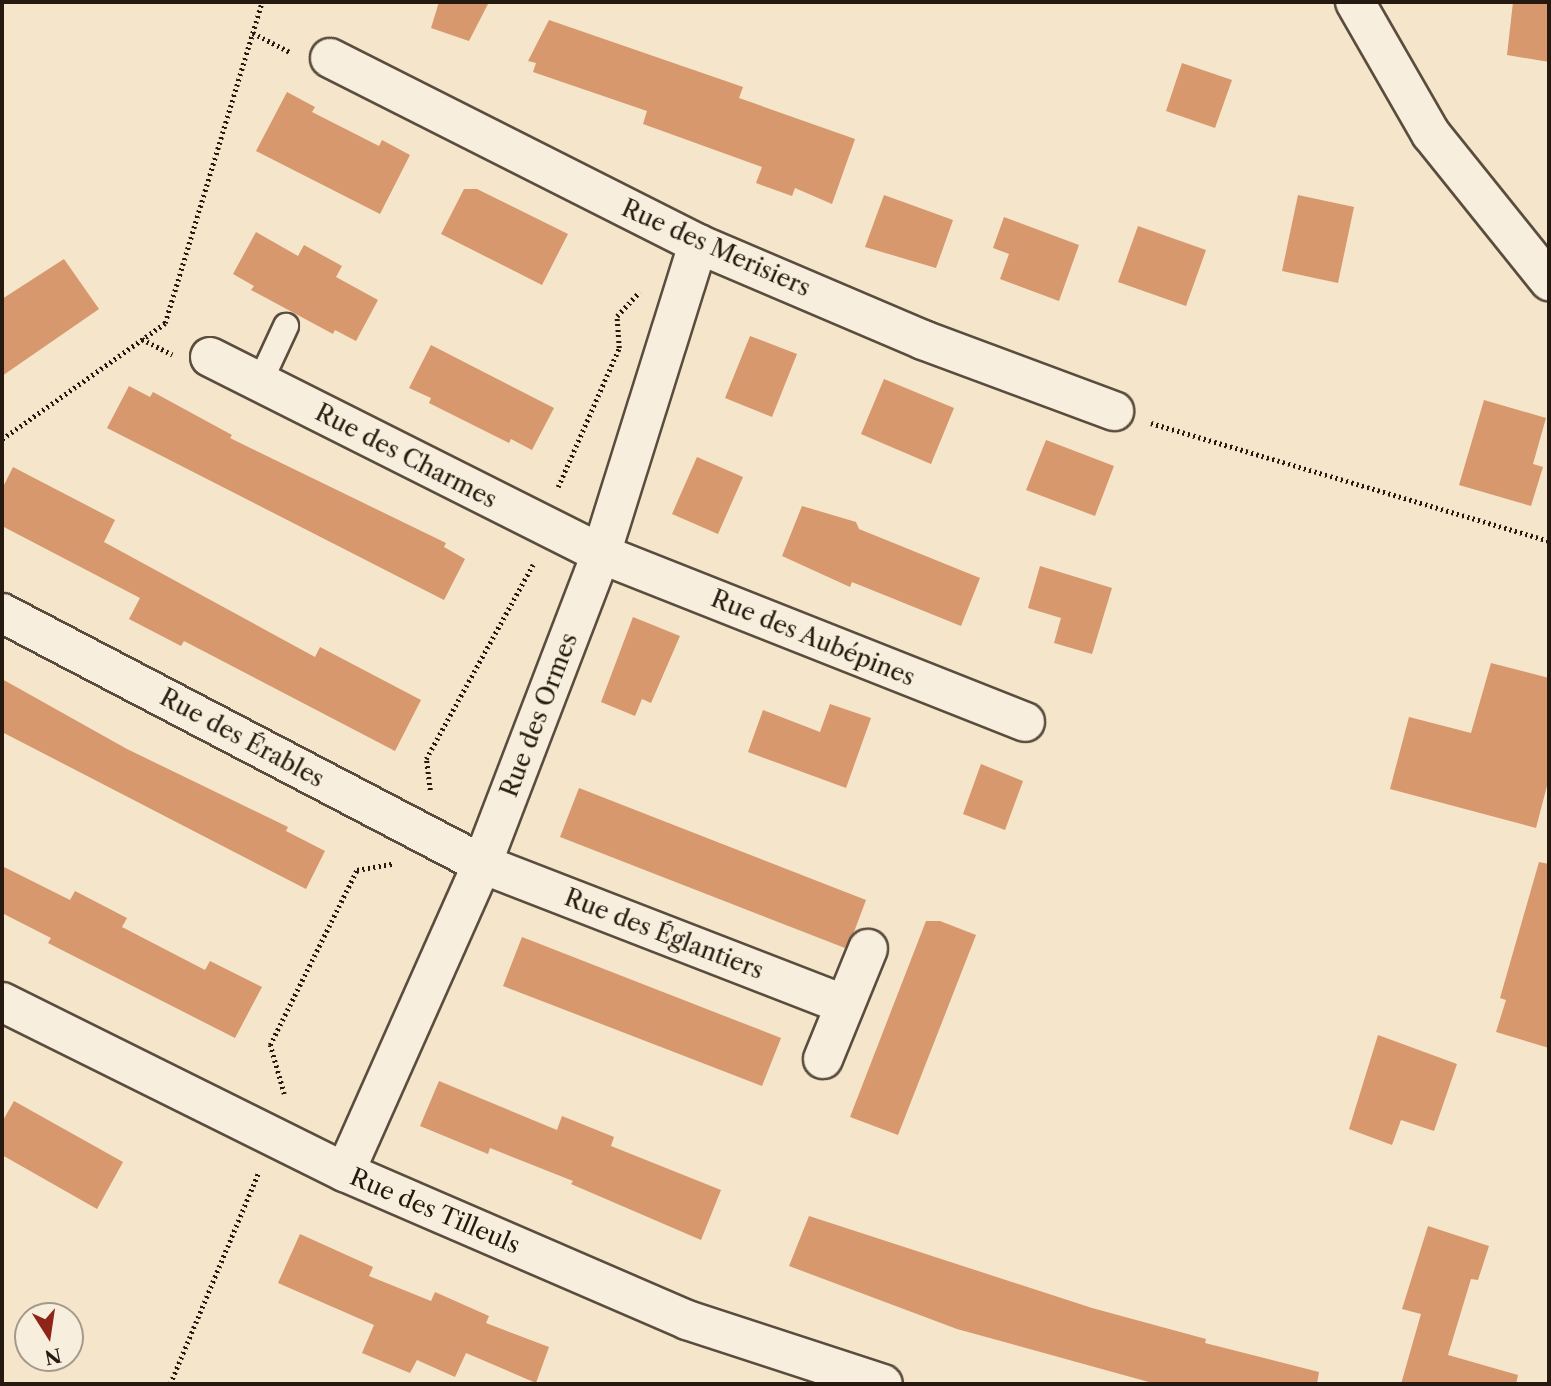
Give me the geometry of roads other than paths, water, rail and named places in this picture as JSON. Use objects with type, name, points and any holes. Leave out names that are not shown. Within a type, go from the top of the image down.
[{"type":"street","points":[[1355,2],[1431,134],[1549,281]]},
{"type":"street","name":"Rue des Merisiers","points":[[330,58],[698,244],[923,340],[1114,411]]},
{"type":"street","name":"Rue des Ormes","points":[[345,1172],[482,864],[601,554],[698,244]]},
{"type":"street","name":"Rue des Charmes","points":[[211,357],[601,554]]},
{"type":"street","name":"Rue des Aubépines","points":[[601,554],[1026,722]]},
{"type":"street","name":"Rue des Érables","points":[[2,613],[482,864]]},
{"type":"street","name":"Rue des Églantiers","points":[[482,864],[845,1004]]},
{"type":"street","points":[[823,1059],[868,949]]},
{"type":"street","name":"Rue des Tilleuls","points":[[2,1002],[345,1172],[687,1320],[883,1384]]},
{"type":"lane","points":[[260,382],[286,326]]}]
